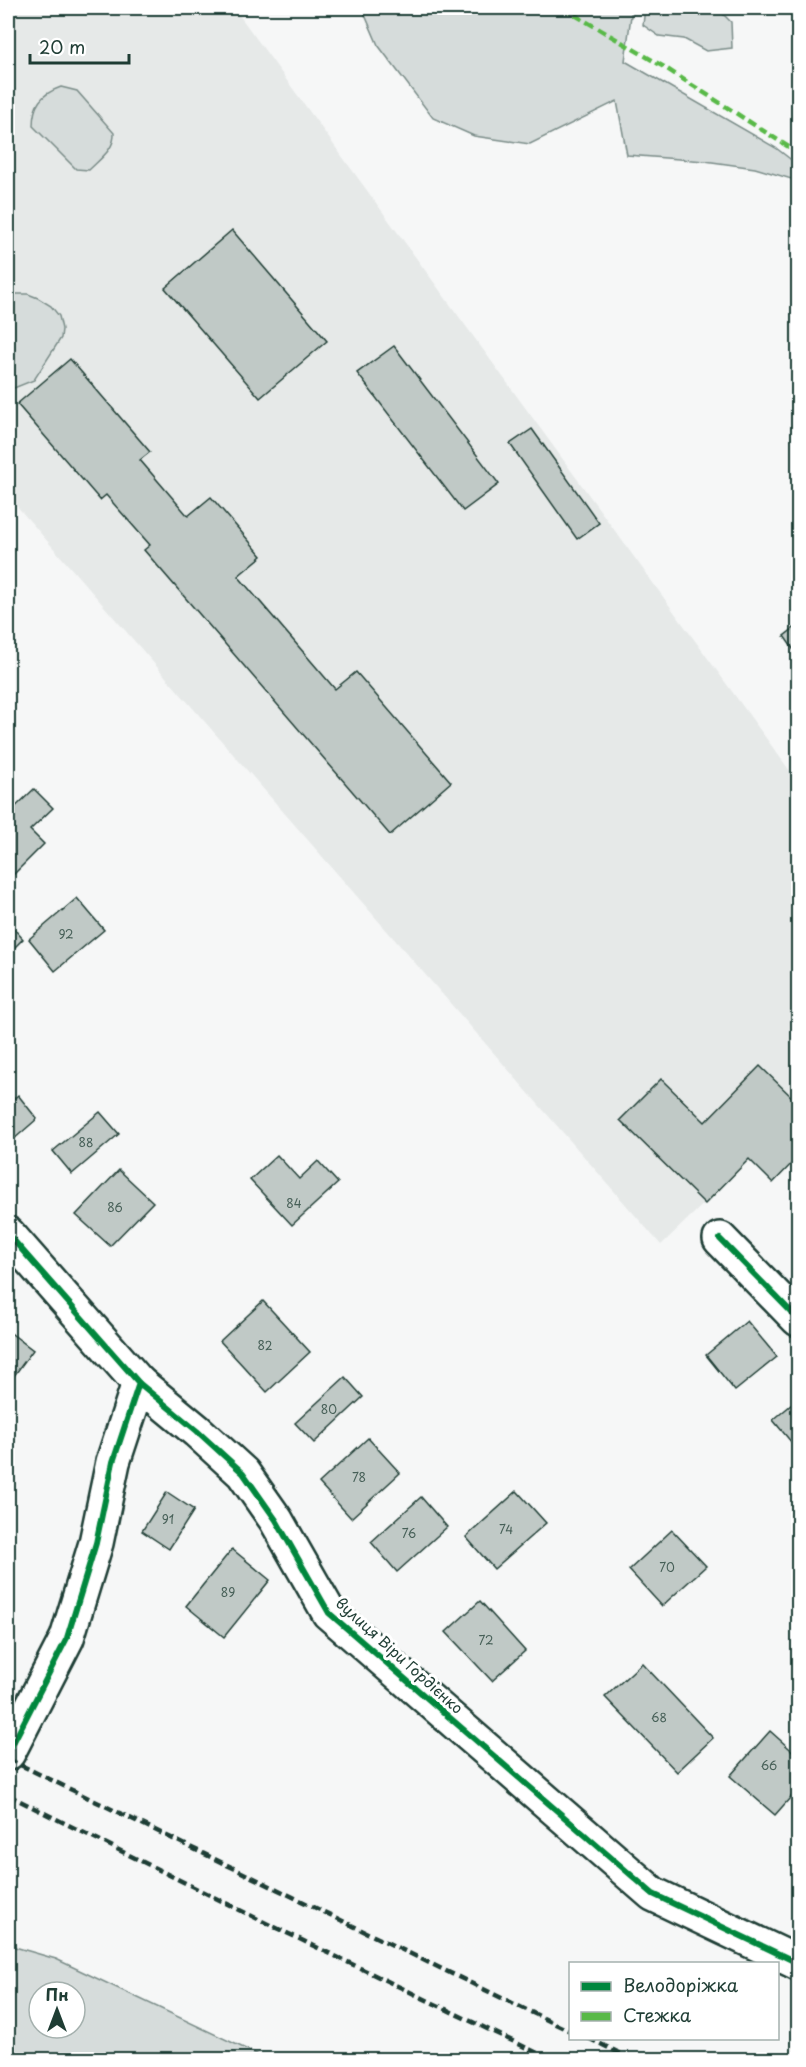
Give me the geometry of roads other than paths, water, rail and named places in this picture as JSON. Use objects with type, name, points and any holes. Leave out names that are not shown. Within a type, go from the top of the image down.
[{"type":"street","name":"вулиця Віри Гордієнко","points":[[8,1234],[139,1383],[243,1473],[276,1520],[329,1614],[653,1894],[798,1963]]},
{"type":"street","points":[[720,1239],[798,1319]]},
{"type":"street","points":[[8,1753],[67,1638],[96,1543],[113,1462],[139,1383]]},
{"type":"railway","points":[[8,1759],[569,2031]]},
{"type":"railway","points":[[8,1795],[264,1922],[552,2060]]},
{"type":"railway","points":[[592,2040],[634,2060]]}]
